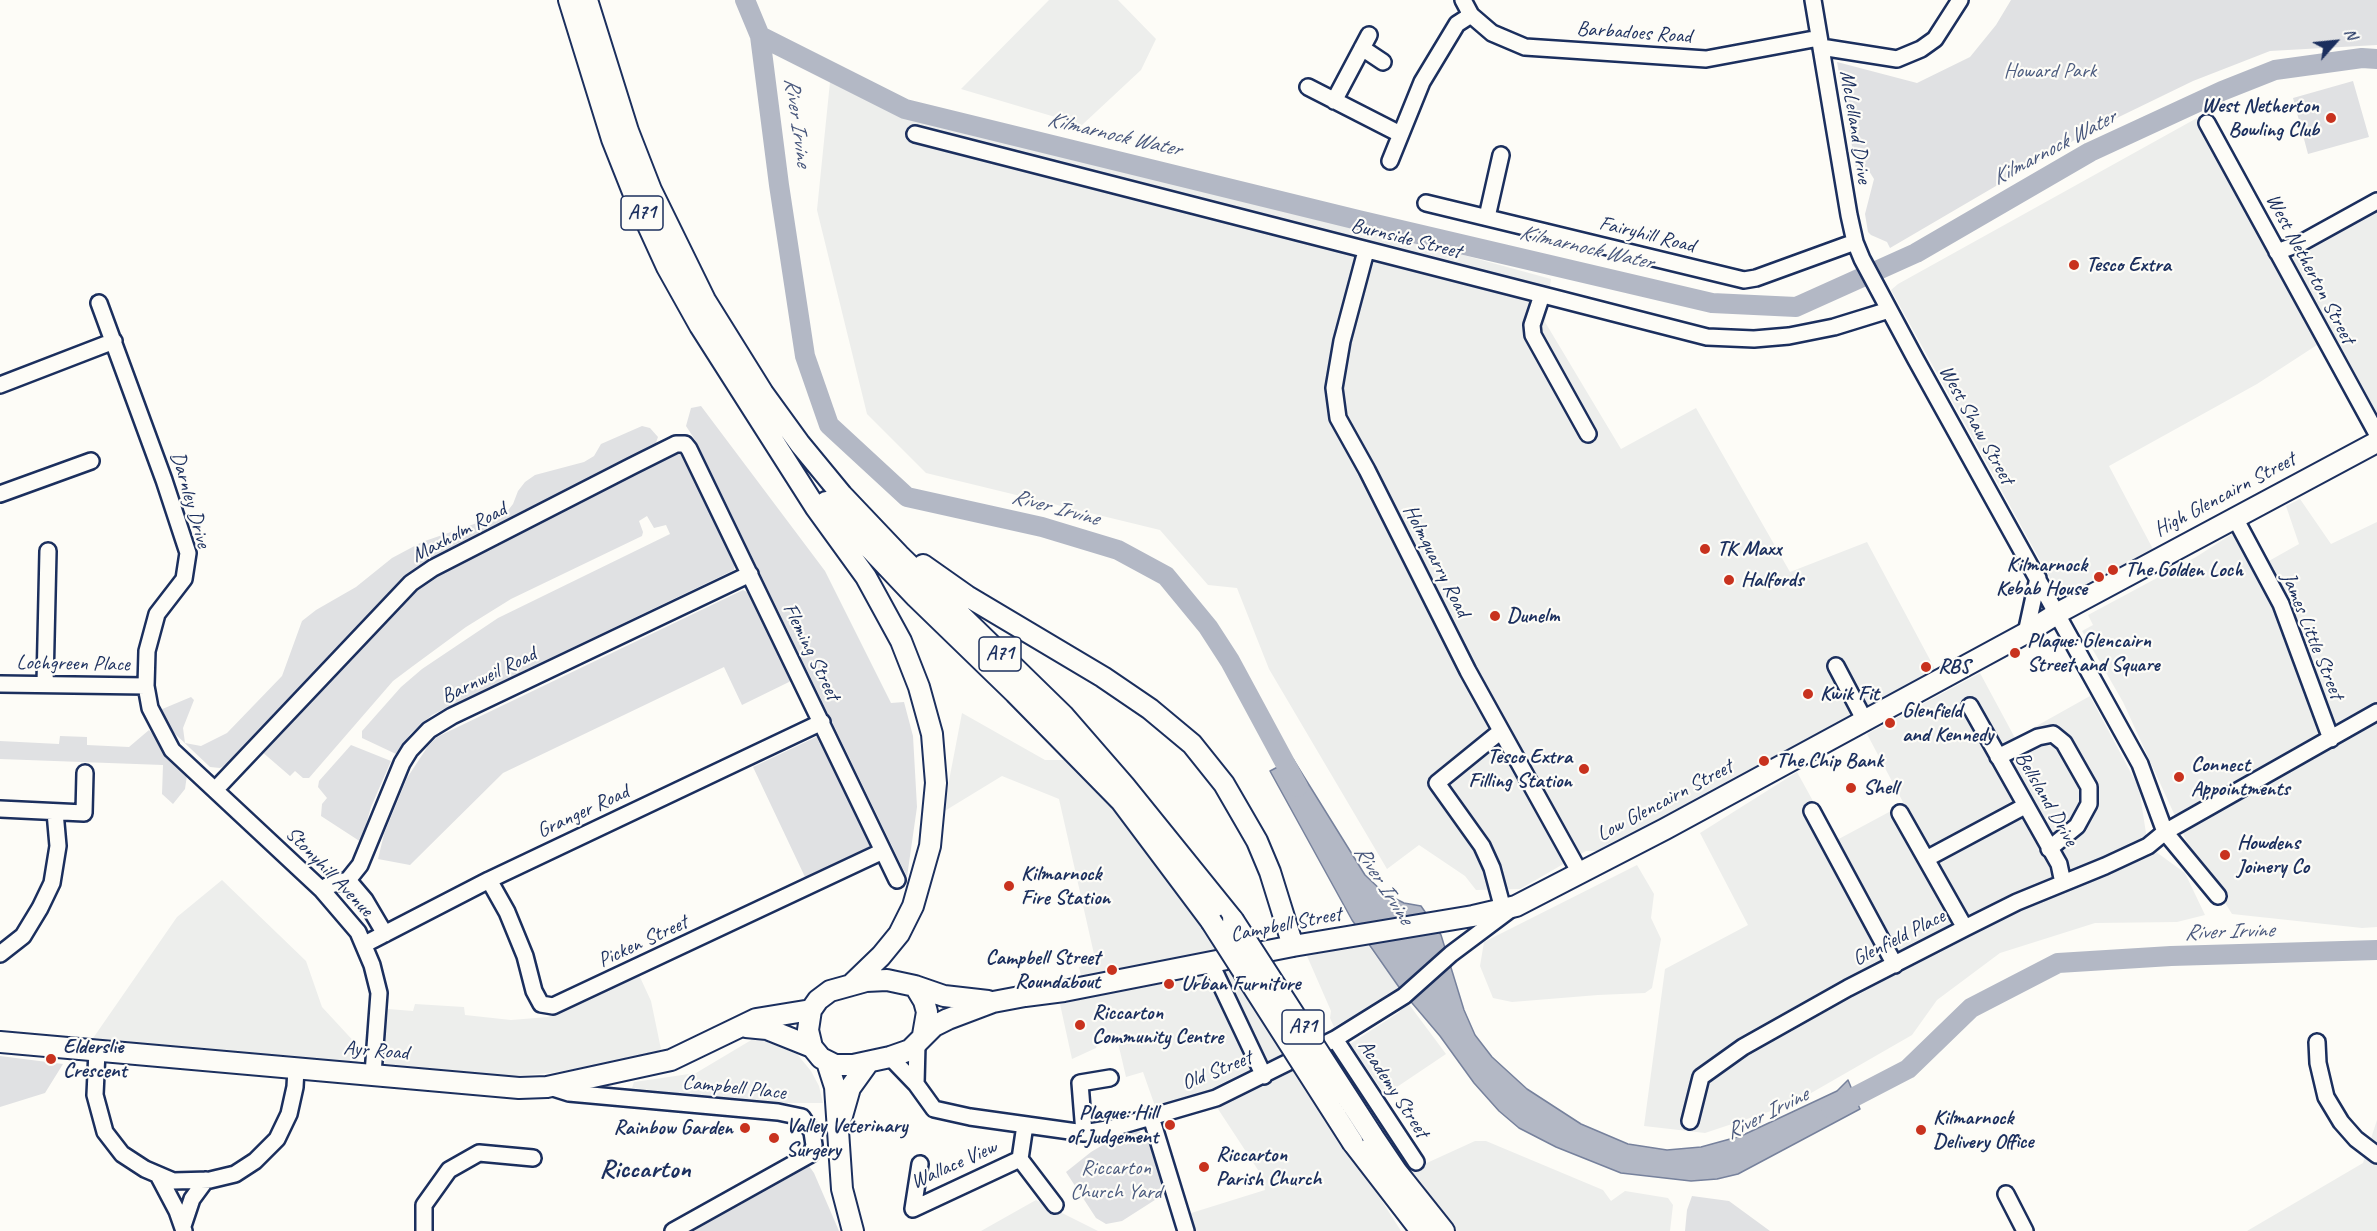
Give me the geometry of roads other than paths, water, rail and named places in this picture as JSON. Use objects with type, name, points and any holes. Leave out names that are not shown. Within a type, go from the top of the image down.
[{"type":"main road","name":"A71","points":[[569,0],[602,110],[635,196],[667,267],[683,296],[753,409],[812,486],[864,544],[1121,801],[1211,921],[1353,1143],[1421,1231]]},
{"type":"main road","name":"A71","points":[[587,0],[628,131],[651,190],[705,300],[763,393],[800,444],[842,495],[899,555],[1064,716],[1124,785],[1233,920],[1397,1172],[1444,1231]]},
{"type":"main road","points":[[753,409],[816,508],[882,605],[901,641],[919,687],[932,735],[936,783],[930,846],[913,906],[899,934],[881,956],[852,984]]},
{"type":"main road","name":"High Glencairn Street","points":[[2058,613],[2377,442]]},
{"type":"main road","points":[[842,495],[928,569],[967,596],[1103,677],[1150,709],[1192,744],[1224,784],[1257,841],[1270,872],[1293,946]]},
{"type":"main road","name":"Low Glencairn Street","points":[[1580,873],[1865,721],[2026,633],[2058,613]]},
{"type":"main road","name":"Campbell Street","points":[[920,1040],[948,1019],[993,1002],[1064,991],[1293,946],[1473,916],[1510,907],[1580,873]]},
{"type":"main road","points":[[812,1047],[808,1030],[811,1010],[818,1000],[831,991],[852,984],[887,980],[915,986],[924,1001],[927,1012],[920,1040],[910,1050],[868,1063],[846,1066],[827,1062]]},
{"type":"main road","name":"Campbell Street","points":[[915,986],[944,996],[993,1002]]},
{"type":"main road","name":"Ayr Road","points":[[0,1042],[519,1088],[547,1087],[671,1060],[756,1019],[811,1010]]},
{"type":"main road","points":[[738,1027],[767,1029],[812,1047],[827,1062],[835,1087],[842,1189],[853,1231]]},
{"type":"main road","points":[[838,1126],[850,1088],[868,1063]]},
{"type":"street","name":"Barbadoes Road","points":[[1463,0],[1471,15],[1492,33],[1525,47],[1706,59],[1820,42],[1897,59],[1921,49],[1935,39],[1960,0]]},
{"type":"street","name":"McLelland Drive","points":[[1812,0],[1849,216],[1855,242],[1879,293]]},
{"type":"street","points":[[1390,161],[1423,81],[1457,24],[1471,15]]},
{"type":"street","points":[[1334,101],[1366,41],[1383,62]]},
{"type":"street","points":[[1308,87],[1400,134]]},
{"type":"street","name":"West Netherton Street","points":[[2207,123],[2377,434]]},
{"type":"street","name":"Burnside Street","points":[[915,135],[1707,337],[1734,339],[1789,336],[1834,327],[1889,310]]},
{"type":"street","points":[[1487,217],[1501,155]]},
{"type":"street","points":[[2277,252],[2301,243],[2377,201]]},
{"type":"street","name":"Fairyhill Road","points":[[1426,203],[1744,280],[1756,278],[1855,242]]},
{"type":"street","name":"Holmquarry Road","points":[[1366,251],[1342,341],[1334,388],[1338,418],[1367,470],[1468,671],[1580,873]]},
{"type":"street","name":"West Shaw Street","points":[[1879,293],[2140,764],[2164,832]]},
{"type":"street","points":[[1542,295],[1532,325],[1533,335],[1588,434]]},
{"type":"street","name":"Darnley Drive","points":[[99,303],[188,553],[184,579],[157,614],[147,651],[146,686],[150,708],[172,750],[215,790]]},
{"type":"street","points":[[0,386],[114,341]]},
{"type":"street","name":"Maxholm Road","points":[[215,790],[411,583],[433,568],[676,444],[685,444]]},
{"type":"street","name":"Fleming Street","points":[[685,444],[690,449],[897,880]]},
{"type":"street","points":[[0,494],[91,461]]},
{"type":"street","name":"James Little Street","points":[[2235,518],[2281,604],[2331,739]]},
{"type":"street","points":[[45,684],[48,551]]},
{"type":"street","name":"Barnweil Road","points":[[348,880],[360,865],[402,763],[429,730],[452,716],[750,574]]},
{"type":"street","points":[[2026,633],[2038,578]]},
{"type":"street","points":[[1836,666],[1865,721]]},
{"type":"street","name":"Lochgreen Place","points":[[0,684],[146,686]]},
{"type":"street","name":"Bellsland Drive","points":[[1970,706],[2059,864],[2063,883]]},
{"type":"street","name":"Glenfield Place","points":[[1690,1121],[1701,1077],[1743,1047],[1848,988],[2017,902],[2148,846],[2164,832],[2377,712]]},
{"type":"street","name":"Granger Road","points":[[365,945],[489,880],[822,722]]},
{"type":"street","points":[[1502,731],[1437,783],[1482,846],[1510,907]]},
{"type":"street","points":[[1998,758],[2038,737],[2054,734],[2064,743],[2089,787],[2089,804],[2077,826],[2049,849]]},
{"type":"street","points":[[0,809],[84,813],[85,773]]},
{"type":"street","name":"Stonyhill Avenue","points":[[215,790],[322,890],[358,932],[365,945],[379,993],[373,1074]]},
{"type":"street","points":[[1926,859],[2025,806]]},
{"type":"street","points":[[1812,811],[1895,965]]},
{"type":"street","points":[[0,954],[23,936],[52,882],[58,846],[56,812]]},
{"type":"street","points":[[1900,813],[1965,928]]},
{"type":"street","points":[[2164,832],[2218,896]]},
{"type":"street","name":"Picken Street","points":[[489,880],[507,912],[525,956],[534,991],[541,1004],[553,1006],[883,851]]},
{"type":"street","points":[[322,890],[327,886],[348,880]]},
{"type":"street","name":"Stonyhill Avenue","points":[[348,880],[365,900],[385,934]]},
{"type":"street","name":"Old Street","points":[[890,1058],[916,1084],[934,1109],[970,1117],[1084,1133],[1113,1128],[1216,1098],[1335,1039],[1404,996],[1451,954],[1510,907]]},
{"type":"street","points":[[1473,916],[1474,936]]},
{"type":"street","points":[[1211,963],[1264,1076]]},
{"type":"street","name":"Academy Street","points":[[1335,1039],[1416,1162]]},
{"type":"street","points":[[916,1084],[920,1040]]},
{"type":"street","points":[[2317,1042],[2318,1064],[2326,1097],[2341,1122],[2377,1155]]},
{"type":"street","points":[[97,1051],[95,1095],[105,1132],[122,1154],[173,1181],[206,1180],[235,1174],[255,1161],[277,1139],[289,1114],[296,1069]]},
{"type":"street","points":[[618,1073],[621,1098]]},
{"type":"street","points":[[1084,1133],[1080,1083],[1110,1078]]},
{"type":"street","name":"Campbell Place","points":[[547,1087],[569,1093],[778,1112],[802,1117],[812,1132],[814,1145],[811,1154],[673,1231]]},
{"type":"street","points":[[1151,1117],[1186,1231]]},
{"type":"street","name":"Wallace View","points":[[920,1164],[913,1209],[1020,1159],[1025,1125]]},
{"type":"street","points":[[424,1231],[424,1206],[449,1170],[479,1153],[533,1158]]},
{"type":"street","points":[[1020,1159],[1055,1205]]},
{"type":"street","points":[[158,1175],[184,1228]]},
{"type":"street","points":[[184,1228],[192,1199],[206,1180]]},
{"type":"street","points":[[2006,1194],[2025,1231]]},
{"type":"waterway","name":"River Irvine","points":[[745,0],[760,36],[779,185],[805,356],[829,425],[907,497],[1042,527],[1118,550],[1166,576],[1208,627],[1230,661],[1298,787]]},
{"type":"waterway","name":"Kilmarnock Water","points":[[760,36],[905,109],[1358,220],[1712,303],[1796,307],[1916,253],[2090,152],[2222,91],[2275,70],[2362,58],[2377,59]]},
{"type":"waterway","name":"River Irvine","points":[[1831,1109],[1908,1069],[1971,1008],[2058,963],[2171,956],[2377,950]]},
{"type":"place","name":"West Netherton Bowling Club","points":[[2331,118]]},
{"type":"place","name":"Tesco Extra","points":[[2074,265]]},
{"type":"place","name":"TK Maxx","points":[[1705,549]]},
{"type":"place","name":"The Golden Loch","points":[[2113,570]]},
{"type":"place","name":"Kilmarnock Kebab House","points":[[2099,577]]},
{"type":"place","name":"Halfords","points":[[1729,580]]},
{"type":"place","name":"Dunelm","points":[[1495,616]]},
{"type":"place","name":"Plaque: Glencairn Street and Square","points":[[2015,653]]},
{"type":"place","name":"RBS","points":[[1926,667]]},
{"type":"place","name":"Kwik Fit","points":[[1808,694]]},
{"type":"place","name":"Glenfield and Kennedy","points":[[1890,723]]},
{"type":"place","name":"The Chip Bank","points":[[1764,761]]},
{"type":"place","name":"Tesco Extra Filling Station","points":[[1584,769]]},
{"type":"place","name":"Connect Appointments","points":[[2179,777]]},
{"type":"place","name":"Shell","points":[[1851,788]]},
{"type":"place","name":"Howdens Joinery Co","points":[[2225,855]]},
{"type":"place","name":"Kilmarnock Fire Station","points":[[1009,886]]},
{"type":"place","name":"Campbell Street Roundabout","points":[[1112,970]]},
{"type":"place","name":"Urban Furniture","points":[[1169,984]]},
{"type":"place","name":"Riccarton Community Centre","points":[[1080,1025]]},
{"type":"place","name":"Elderslie Crescent","points":[[51,1059]]},
{"type":"place","name":"Plaque: Hill of Judgement","points":[[1170,1125]]},
{"type":"place","name":"Rainbow Garden","points":[[745,1128]]},
{"type":"place","name":"Kilmarnock Delivery Office","points":[[1921,1130]]},
{"type":"place","name":"Valley Veterinary Surgery","points":[[774,1138]]},
{"type":"place","name":"Riccarton Parish Church","points":[[1204,1167]]},
{"type":"district","name":"Riccarton","points":[[645,1170]]},
{"type":"park label","name":"Howard Park","points":[[2050,71]]},
{"type":"park label","name":"Riccarton Church Yard","points":[[1116,1180]]}]
